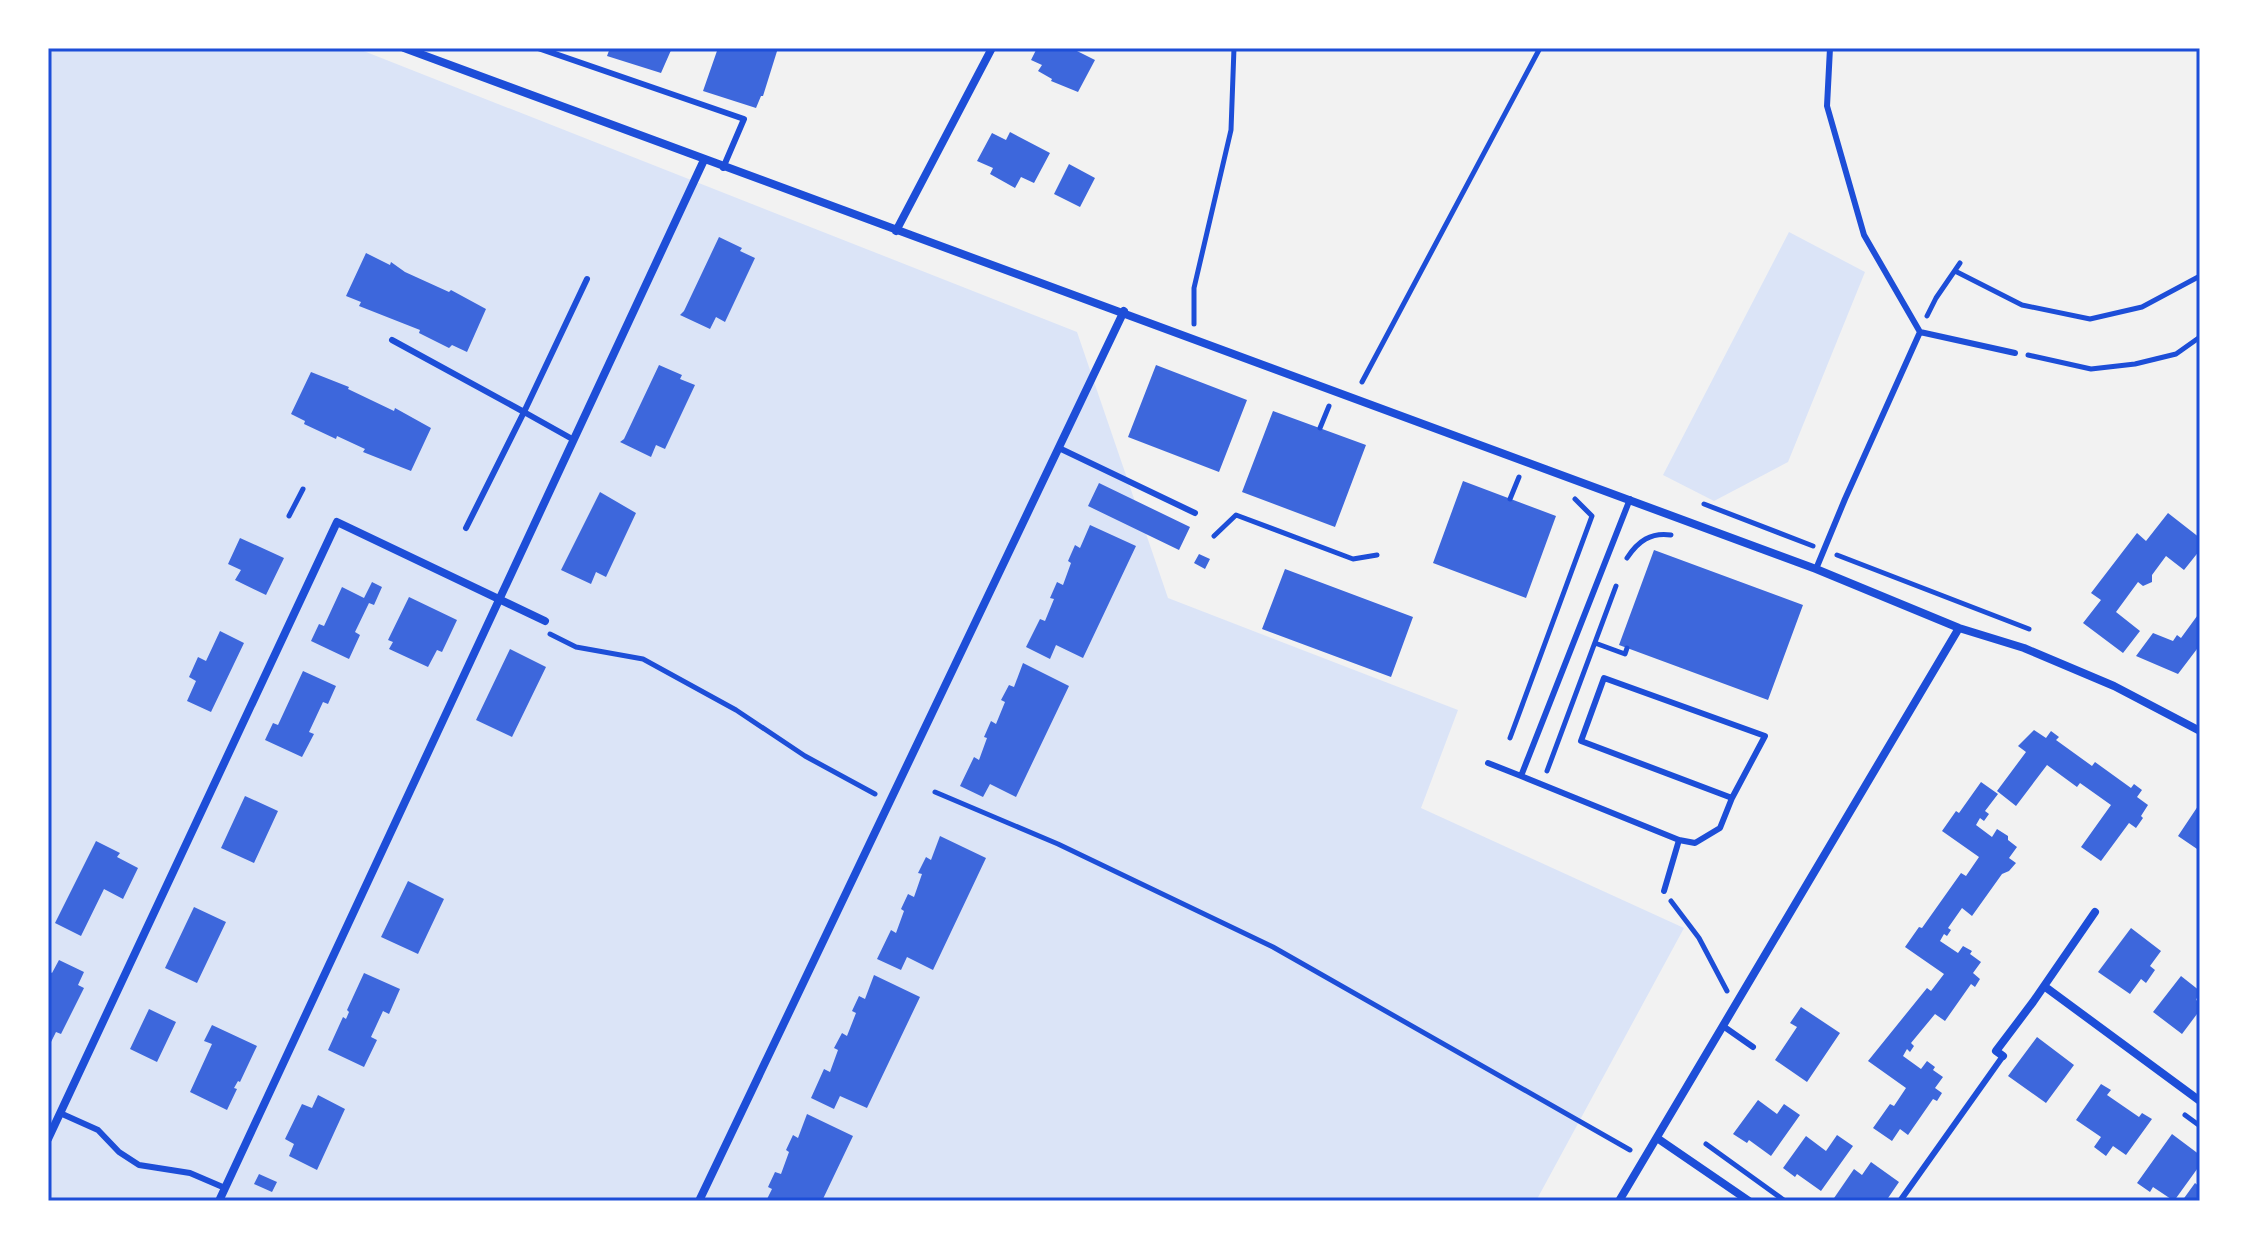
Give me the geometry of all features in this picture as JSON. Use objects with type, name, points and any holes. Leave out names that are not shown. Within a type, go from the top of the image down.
[{"type":"street","points":[[404,48],[723,168],[1124,311],[1816,569],[1959,628],[2039,654],[2114,686],[2200,731]]},
{"type":"street","points":[[431,60],[437,48]]},
{"type":"street","points":[[896,231],[992,48]]},
{"type":"street","points":[[219,1201],[704,160]]},
{"type":"street","points":[[699,1201],[1124,311]]},
{"type":"street","points":[[48,1139],[337,522],[500,599],[543,625]]},
{"type":"street","points":[[1619,1201],[1959,628]]},
{"type":"street","points":[[2003,1056],[1996,1051],[2095,912]]},
{"type":"street","points":[[2044,986],[2200,1101]]},
{"type":"street","points":[[1657,1138],[1749,1201]]},
{"type":"lane","points":[[538,48],[744,119],[723,168]]},
{"type":"lane","points":[[1830,48],[1827,106],[1864,235],[1920,332],[2015,353]]},
{"type":"lane","points":[[466,528],[587,279]]},
{"type":"lane","points":[[1816,569],[1920,332]]},
{"type":"lane","points":[[392,340],[574,440]]},
{"type":"lane","points":[[1059,448],[1195,513]]},
{"type":"lane","points":[[1521,776],[1630,499]]},
{"type":"lane","points":[[1488,763],[1679,840],[1695,843],[1720,828],[1732,798],[1765,736],[1604,678],[1581,741],[1732,798]]},
{"type":"lane","points":[[1664,891],[1679,840]]},
{"type":"lane","points":[[1723,1026],[1753,1047]]},
{"type":"lane","points":[[1900,1201],[2003,1056]]},
{"type":"lane","points":[[60,1113],[98,1130],[119,1152],[139,1165],[190,1173],[225,1188]]},
{"type":"path","points":[[1189,336],[1195,322],[1194,288],[1231,130],[1234,48]]},
{"type":"path","points":[[1362,382],[1540,48]]},
{"type":"path","points":[[1936,298],[1960,263]]},
{"type":"path","points":[[1955,271],[2022,305],[2090,319],[2142,307],[2200,276]]},
{"type":"path","points":[[2015,353],[2091,369],[2135,364],[2176,354],[2200,337]]},
{"type":"path","points":[[289,516],[303,489]]},
{"type":"path","points":[[1510,738],[1592,516],[1575,498]]},
{"type":"path","points":[[1704,504],[1965,603]]},
{"type":"path","points":[[1214,536],[1236,515],[1353,559],[1377,555]]},
{"type":"path","points":[[1622,570],[1627,555],[1641,540],[1659,533],[1684,537],[1690,522]]},
{"type":"path","points":[[1543,783],[1617,584]]},
{"type":"path","points":[[543,625],[576,647],[643,659],[736,710],[805,756],[890,803]]},
{"type":"path","points":[[1595,643],[1625,654],[1627,648]]},
{"type":"path","points":[[935,792],[1058,844],[1273,947],[1631,1151]]},
{"type":"path","points":[[1664,891],[1699,938],[1735,1006]]},
{"type":"path","points":[[1706,1144],[1785,1201]]},
{"type":"shaded area","points":[[48,48],[356,48],[1077,332],[1168,598],[1458,710],[1421,808],[1684,928],[1536,1201],[48,1201]]},
{"type":"shaded area","points":[[1789,232],[1865,272],[1788,462],[1714,501],[1663,475]]},
{"type":"building","points":[[610,48],[672,48],[661,73],[607,56]]},
{"type":"building","points":[[718,48],[778,48],[763,96],[756,108],[703,91]]},
{"type":"building","points":[[1037,48],[1071,48],[1095,60],[1078,92],[1051,81],[1038,71],[1042,65],[1031,60]]},
{"type":"building","points":[[1010,132],[1050,153],[1034,183],[1021,177],[1015,188],[990,174],[993,168],[977,161],[992,133],[1006,140]]},
{"type":"building","points":[[1069,164],[1095,178],[1080,207],[1054,194]]},
{"type":"building","points":[[719,237],[755,258],[725,322],[716,317],[710,329],[680,315]]},
{"type":"building","points":[[366,253],[390,265],[391,262],[405,272],[449,292],[451,290],[486,309],[467,352],[452,345],[449,348],[419,333],[420,330],[359,306],[361,302],[346,296]]},
{"type":"building","points":[[659,365],[682,375],[680,379],[695,385],[665,449],[656,445],[651,457],[620,442]]},
{"type":"building","points":[[1156,365],[1247,400],[1219,472],[1128,437]]},
{"type":"building","points":[[311,372],[349,387],[394,411],[395,408],[431,428],[411,471],[304,424],[305,421],[291,414]]},
{"type":"building","points":[[1273,411],[1366,445],[1335,527],[1242,492]]},
{"type":"building","points":[[1463,481],[1556,516],[1526,598],[1433,563]]},
{"type":"building","points":[[1099,483],[1190,527],[1179,550],[1088,506]]},
{"type":"building","points":[[600,492],[636,513],[606,577],[596,572],[591,584],[561,570]]},
{"type":"building","points":[[2168,513],[2200,538],[2200,550],[2184,570],[2166,556],[2152,575],[2152,582],[2143,586],[2138,582],[2116,612],[2140,631],[2123,653],[2083,623],[2101,600],[2091,593],[2137,533],[2146,541]]},
{"type":"building","points":[[1090,525],[1136,546],[1083,658],[1056,645],[1050,659],[1026,647],[1040,619],[1045,621],[1057,582],[1063,585],[1075,545],[1080,548]]},
{"type":"building","points":[[240,538],[284,558],[266,595],[235,580],[241,570],[228,564]]},
{"type":"building","points":[[1654,550],[1803,605],[1768,700],[1619,645]]},
{"type":"building","points":[[1199,554],[1210,559],[1205,569],[1194,563]]},
{"type":"building","points":[[1285,569],[1413,617],[1391,677],[1262,629]]},
{"type":"building","points":[[372,582],[382,587],[374,605],[369,603],[355,632],[360,635],[349,659],[311,641],[319,624],[324,626],[342,587],[364,598]]},
{"type":"building","points":[[409,597],[457,620],[442,652],[437,650],[428,667],[389,649],[393,642],[388,640]]},
{"type":"building","points":[[2200,612],[2200,645],[2178,674],[2136,656],[2153,633],[2173,641],[2177,635],[2181,638]]},
{"type":"building","points":[[220,631],[244,643],[211,712],[187,701],[196,681],[189,677],[198,657],[206,661]]},
{"type":"building","points":[[510,649],[546,667],[512,737],[476,720]]},
{"type":"building","points":[[1023,663],[1069,686],[1016,797],[990,784],[983,797],[960,786],[974,757],[979,760],[991,721],[996,724],[1005,702],[1001,700],[1009,685],[1014,687]]},
{"type":"building","points":[[303,671],[336,686],[328,704],[323,702],[309,732],[314,734],[302,757],[265,740],[273,723],[278,725]]},
{"type":"building","points":[[2034,730],[2046,738],[2051,731],[2059,737],[2056,740],[2092,766],[2095,762],[2131,788],[2134,784],[2142,790],[2137,797],[2148,805],[2141,816],[2143,818],[2136,828],[2129,823],[2101,861],[2081,847],[2111,805],[2080,783],[2077,787],[2047,765],[2016,806],[1997,791],[2026,752],[2018,746]]},
{"type":"building","points":[[1981,782],[1998,794],[1985,811],[1989,814],[1984,821],[1980,818],[1976,825],[1992,837],[1997,829],[2008,836],[2008,840],[2017,847],[2009,858],[2016,863],[2002,874],[1972,916],[1962,908],[1948,928],[1951,930],[1947,936],[1944,934],[1940,941],[1958,953],[1963,946],[1972,951],[1970,954],[1981,962],[1973,973],[1980,979],[1975,987],[1971,984],[1945,1021],[1935,1014],[1911,1043],[1914,1046],[1910,1052],[1907,1049],[1903,1056],[1921,1069],[1927,1061],[1935,1067],[1933,1070],[1943,1077],[1935,1088],[1942,1093],[1937,1101],[1933,1099],[1908,1135],[1900,1129],[1892,1141],[1873,1128],[1906,1088],[1868,1061],[1927,988],[1931,991],[1944,974],[1905,947],[1961,873],[1966,876],[1979,857],[1942,831]]},
{"type":"building","points":[[245,796],[278,811],[254,863],[221,848]]},
{"type":"building","points":[[2200,803],[2200,851],[2178,836]]},
{"type":"building","points":[[940,836],[986,858],[933,970],[907,957],[901,970],[877,959],[891,930],[896,933],[904,911],[901,909],[908,894],[914,897],[922,874],[918,873],[926,857],[931,860]]},
{"type":"building","points":[[96,841],[120,853],[117,857],[138,868],[123,899],[104,889],[81,936],[55,923]]},
{"type":"building","points":[[408,881],[444,899],[418,954],[381,937]]},
{"type":"building","points":[[194,907],[226,922],[197,983],[165,968]]},
{"type":"building","points":[[2131,928],[2161,951],[2150,966],[2155,970],[2146,983],[2141,979],[2130,994],[2098,972]]},
{"type":"building","points":[[59,960],[84,972],[78,985],[84,988],[61,1034],[56,1032],[50,1044],[48,971],[52,973]]},
{"type":"building","points":[[364,973],[400,989],[389,1014],[383,1011],[371,1037],[377,1040],[364,1067],[328,1050],[343,1017],[346,1019]]},
{"type":"building","points":[[874,975],[920,997],[867,1108],[840,1096],[834,1109],[811,1098],[824,1069],[830,1072],[838,1050],[834,1048],[842,1033],[847,1036],[856,1013],[852,1011],[859,996],[865,999]]},
{"type":"building","points":[[2181,976],[2200,991],[2196,1000],[2200,1002],[2200,1010],[2182,1034],[2153,1012]]},
{"type":"building","points":[[1801,1007],[1840,1033],[1807,1082],[1775,1060],[1797,1027],[1790,1023]]},
{"type":"building","points":[[149,1009],[176,1022],[157,1062],[130,1049]]},
{"type":"building","points":[[212,1025],[257,1046],[234,1088],[237,1089],[227,1110],[190,1092],[212,1044],[204,1041]]},
{"type":"building","points":[[2037,1037],[2074,1065],[2046,1103],[2008,1076]]},
{"type":"building","points":[[2101,1084],[2111,1090],[2107,1095],[2139,1117],[2142,1113],[2152,1119],[2126,1155],[2113,1146],[2106,1156],[2094,1147],[2101,1137],[2076,1120]]},
{"type":"building","points":[[318,1095],[345,1109],[317,1170],[289,1156],[294,1144],[285,1139],[302,1104],[312,1108]]},
{"type":"building","points":[[1758,1100],[1777,1114],[1784,1104],[1800,1115],[1771,1156],[1749,1140],[1747,1143],[1733,1134]]},
{"type":"building","points":[[807,1114],[853,1136],[822,1201],[766,1201],[775,1172],[781,1174],[789,1152],[786,1150],[793,1135],[798,1138]]},
{"type":"building","points":[[2172,1134],[2200,1155],[2200,1165],[2174,1201],[2153,1187],[2150,1192],[2137,1183]]},
{"type":"building","points":[[1837,1135],[1853,1146],[1821,1191],[1783,1168],[1806,1136],[1826,1151]]},
{"type":"building","points":[[1871,1162],[1899,1182],[1886,1201],[1832,1201],[1854,1169],[1862,1175]]},
{"type":"building","points":[[259,1174],[277,1182],[272,1192],[254,1184]]},
{"type":"building","points":[[2195,1183],[2200,1187],[2200,1201],[2182,1201]]}]
